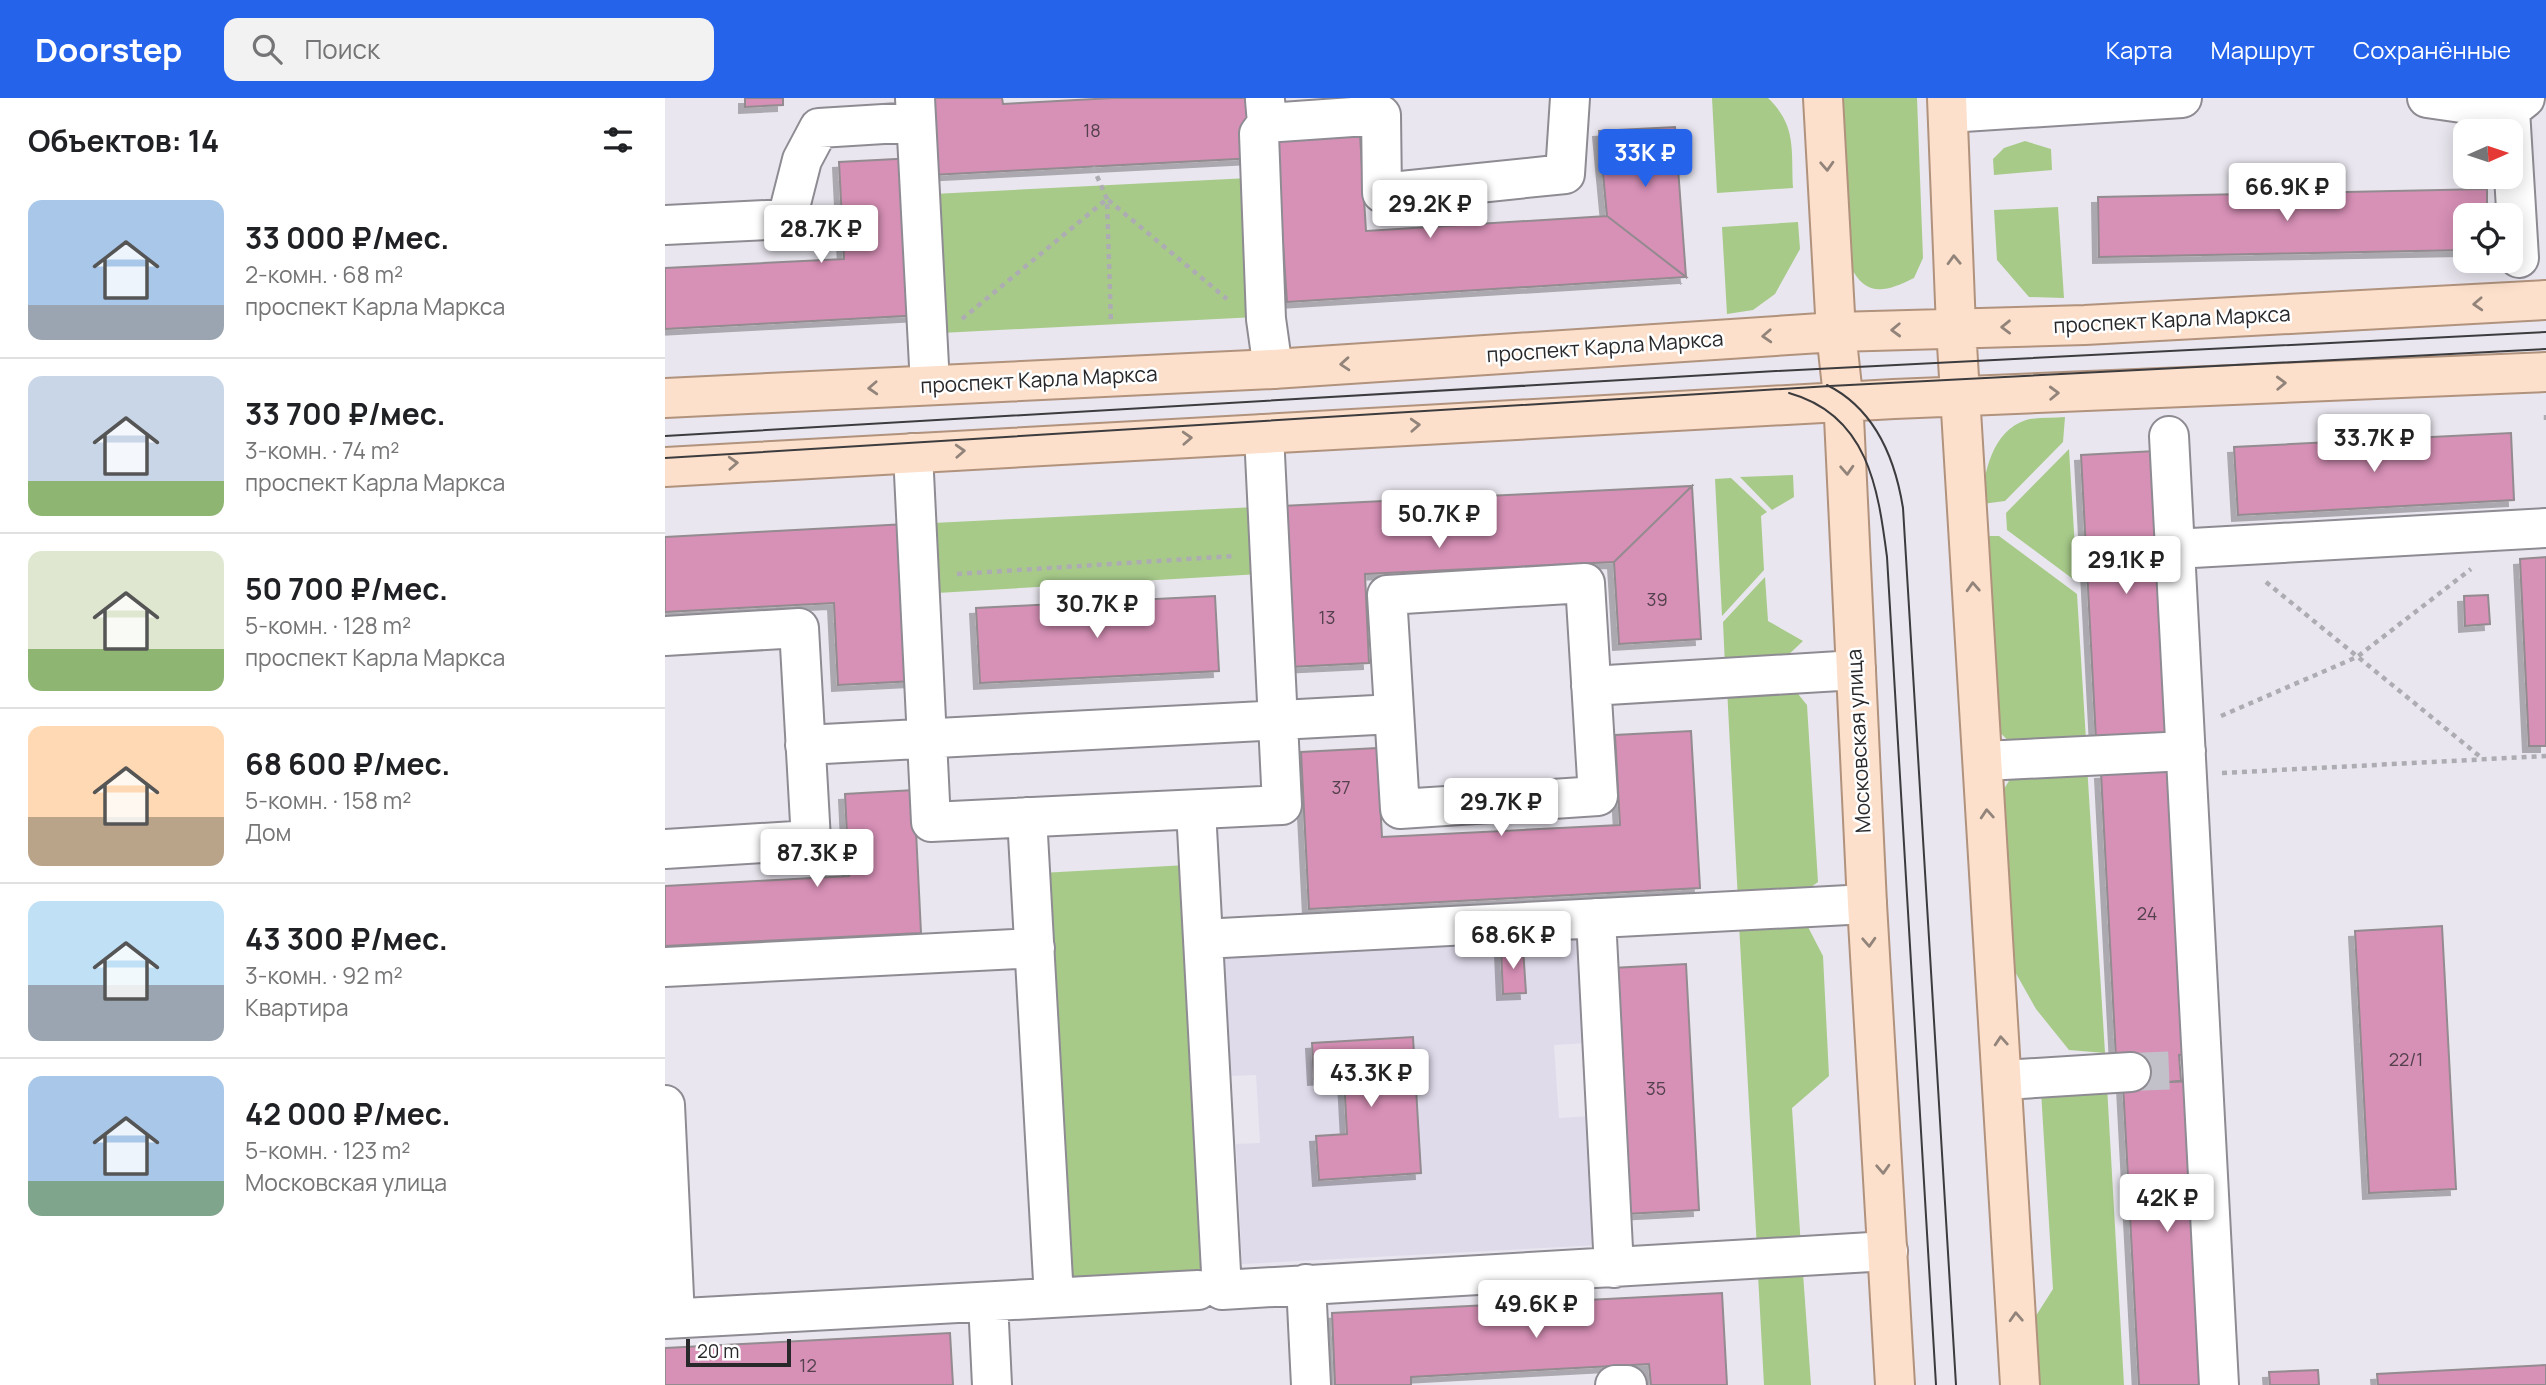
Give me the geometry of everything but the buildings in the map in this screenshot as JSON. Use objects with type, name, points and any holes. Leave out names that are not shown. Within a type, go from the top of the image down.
[{"type":"main road","name":"Московская улица","points":[[1823,98],[1836,332],[1843,402],[1867,904],[1895,1385]]},
{"type":"main road","points":[[1947,106],[1956,328],[2004,1080],[2020,1385]]},
{"type":"main road","name":"проспект Карла Маркса","points":[[665,398],[1273,369],[1836,332],[2085,325],[2546,300]]},
{"type":"main road","points":[[665,467],[1843,402],[2546,372]]},
{"type":"lane","points":[[1273,369],[1266,319],[1259,134],[1266,110],[1381,116],[1382,193],[1565,174],[1570,98]]},
{"type":"lane","points":[[2427,98],[2517,104],[2518,203]]},
{"type":"lane","points":[[1947,106],[2161,99]]},
{"type":"lane","points":[[665,225],[787,219],[802,160],[819,113],[916,110],[929,385]]},
{"type":"lane","points":[[913,453],[931,822],[1282,806],[1264,434]]},
{"type":"lane","points":[[2169,436],[2186,752],[2191,1069],[2219,1385]]},
{"type":"lane","points":[[2175,549],[2533,529]]},
{"type":"lane","points":[[1585,583],[1598,796],[1400,809],[1394,714],[1387,595],[1585,583]]},
{"type":"lane","points":[[665,636],[799,628],[811,840],[665,849]]},
{"type":"lane","points":[[1591,686],[1856,670]]},
{"type":"lane","points":[[805,745],[1394,714]]},
{"type":"lane","points":[[1983,761],[2186,752]]},
{"type":"lane","points":[[1196,810],[1222,1290],[1888,1251]]},
{"type":"lane","points":[[1027,817],[1054,1298]]},
{"type":"lane","points":[[1203,939],[1867,904]]},
{"type":"lane","points":[[1596,918],[1614,1268]]},
{"type":"lane","points":[[665,967],[1035,948]]},
{"type":"lane","points":[[2004,1080],[2130,1072]]},
{"type":"lane","points":[[665,1105],[670,1319],[1198,1290]]},
{"type":"lane","points":[[1306,1284],[1311,1385]]},
{"type":"lane","points":[[988,1302],[992,1385]]},
{"type":"lane","points":[[1615,1385],[1627,1385]]},
{"type":"path","points":[[1093,167],[1107,199],[1111,324]]},
{"type":"path","points":[[1107,199],[1229,300]]},
{"type":"path","points":[[956,324],[1107,199]]},
{"type":"path","points":[[2546,415],[2546,424]]},
{"type":"path","points":[[2186,752],[2357,657],[2533,529]]},
{"type":"path","points":[[2222,547],[2483,759]]},
{"type":"path","points":[[919,576],[1229,556]]},
{"type":"path","points":[[2186,752],[2483,759],[2546,756]]},
{"type":"shaded area","points":[[1581,933],[1587,1043],[1554,1045],[1559,1118],[1592,1116],[1599,1245],[1242,1264],[1236,1144],[1260,1143],[1256,1075],[1229,1076],[1223,952]]},
{"type":"green space","points":[[1712,98],[1768,98],[1777,108],[1791,139],[1793,188],[1717,193]]},
{"type":"green space","points":[[1842,98],[1917,98],[1923,258],[1914,278],[1894,287],[1869,287],[1862,283],[1850,265]]},
{"type":"green space","points":[[2025,141],[2051,149],[2052,170],[1994,175],[1993,159],[2004,148]]},
{"type":"green space","points":[[1249,178],[1256,317],[941,333],[933,194]]},
{"type":"green space","points":[[2058,207],[2064,298],[2029,297],[1997,260],[1994,210]]},
{"type":"green space","points":[[1798,222],[1800,249],[1775,294],[1753,310],[1727,314],[1722,227]]},
{"type":"green space","points":[[2065,417],[2063,442],[2005,501],[1982,504],[1987,467],[1997,444],[2005,434],[2026,420]]},
{"type":"green space","points":[[2069,449],[2077,582],[2007,530],[2006,513]]},
{"type":"green space","points":[[1793,475],[1794,497],[1772,510],[1740,477]]},
{"type":"green space","points":[[1731,478],[1767,512],[1761,516],[1764,570],[1722,616],[1715,479]]},
{"type":"green space","points":[[1256,507],[1260,574],[937,593],[933,523]]},
{"type":"green space","points":[[1983,536],[1999,536],[2077,594],[2086,740],[2012,744],[1995,728]]},
{"type":"green space","points":[[1765,577],[1768,621],[1803,641],[1786,657],[1725,666],[1723,622]]},
{"type":"green space","points":[[1790,684],[1807,705],[1818,882],[1807,890],[1738,901],[1727,688]]},
{"type":"green space","points":[[2087,765],[2105,1053],[2069,1050],[2036,1009],[2009,961],[1999,797],[2012,776]]},
{"type":"green space","points":[[1187,865],[1210,1286],[1065,1294],[1041,873]]},
{"type":"green space","points":[[1796,921],[1808,927],[1823,956],[1829,1076],[1792,1108],[1801,1247],[1757,1249],[1739,924]]},
{"type":"green space","points":[[2107,1086],[2124,1385],[2035,1385],[2032,1322],[2053,1289],[2041,1091]]},
{"type":"green space","points":[[1803,1273],[1811,1385],[1764,1385],[1758,1275]]},
{"type":"tunnel","points":[[2131,1072],[2180,1070]]},
{"type":"tram line","points":[[665,436],[1776,371],[2546,332]]},
{"type":"tram line","points":[[665,458],[1830,386],[2546,349]]},
{"type":"tram line","points":[[1827,385],[1858,407],[1880,437],[1895,471],[1903,508],[1956,1385]]},
{"type":"tram line","points":[[1789,393],[1816,404],[1836,418],[1852,436],[1873,481],[1887,557],[1936,1385]]}]
